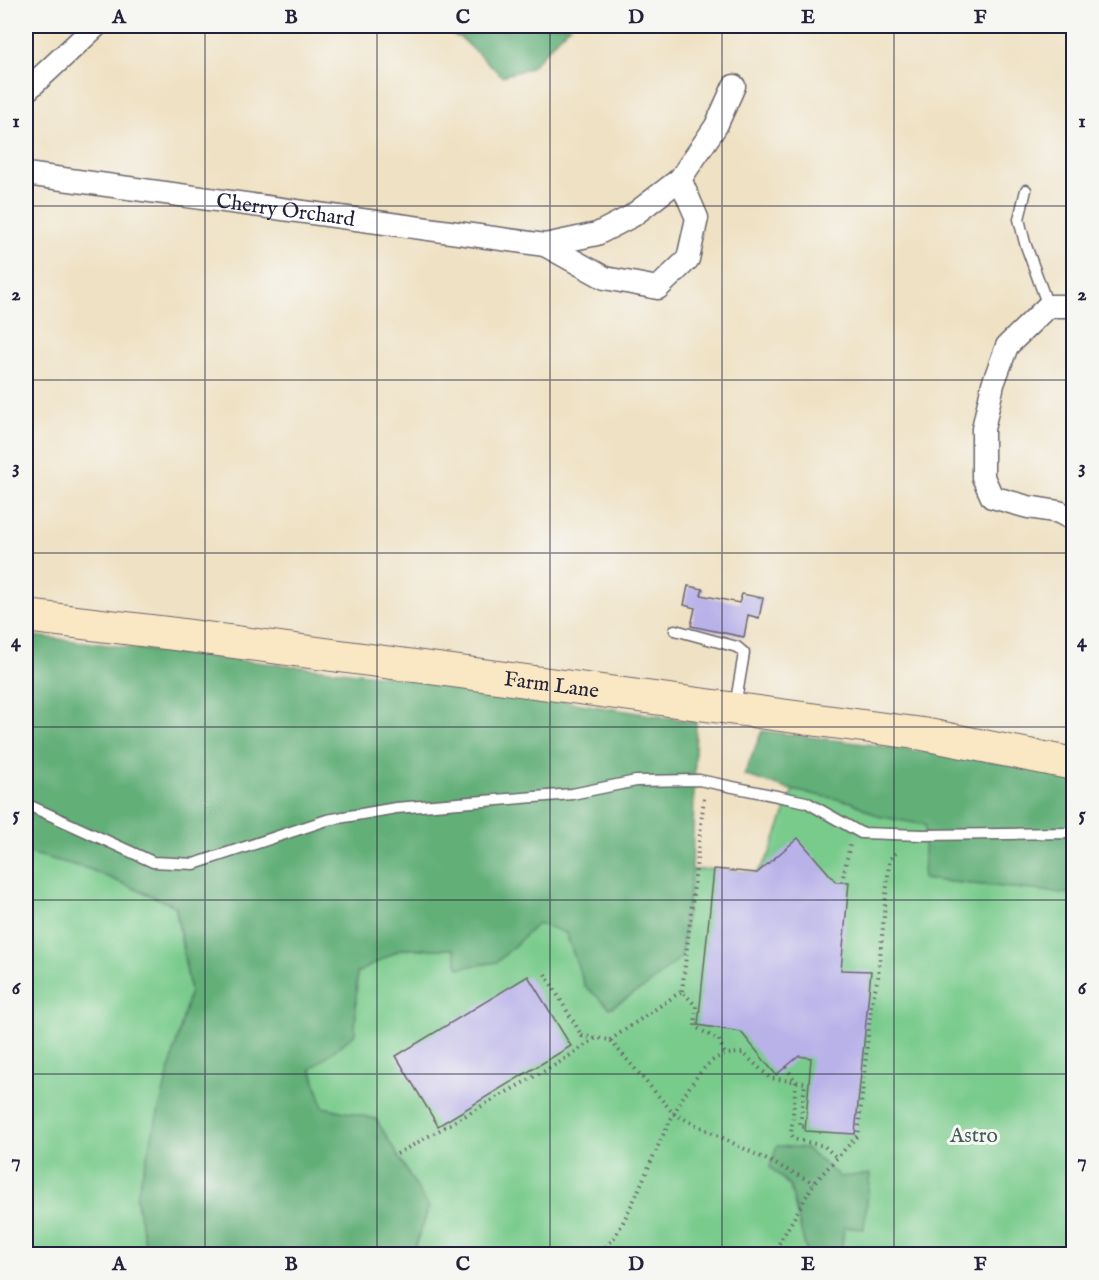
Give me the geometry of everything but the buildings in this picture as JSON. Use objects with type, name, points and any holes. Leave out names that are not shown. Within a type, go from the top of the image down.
[{"type":"street","points":[[26,91],[96,26]]},
{"type":"street","name":"Cherry Orchard","points":[[26,174],[545,244],[597,234],[632,216],[680,179],[716,126],[734,86]]},
{"type":"street","name":"Cherry Orchard","points":[[545,244],[605,278],[658,288],[687,259],[698,218],[680,179]]},
{"type":"street","points":[[1074,306],[1048,306],[1007,346],[993,384],[983,429],[983,477],[992,497],[1028,507],[1059,512],[1074,520]]},
{"type":"street","name":"Farm Lane","points":[[26,616],[175,633],[923,734],[1074,764]]},
{"type":"lane","points":[[1026,190],[1020,219],[1025,243],[1048,306]]},
{"type":"lane","points":[[675,630],[737,646],[744,653],[735,709]]},
{"type":"lane","points":[[26,804],[153,862],[194,864],[327,820],[396,808],[572,794],[636,780],[706,781],[806,802],[861,834],[1074,832]]},
{"type":"path","points":[[610,1040],[682,991],[706,781]]},
{"type":"path","points":[[842,882],[853,829]]},
{"type":"path","points":[[773,1254],[814,1183],[858,1135],[871,1006],[878,977],[888,864],[890,858],[914,835]]},
{"type":"path","points":[[545,974],[582,1036],[610,1040],[674,1114],[814,1183]]},
{"type":"path","points":[[682,991],[696,1006],[695,1027],[718,1040],[725,1054]]},
{"type":"path","points":[[397,1154],[560,1062],[596,1038]]},
{"type":"path","points":[[597,1254],[617,1234],[674,1114],[694,1082],[712,1061],[725,1054],[743,1053],[770,1078],[805,1083],[800,1126],[805,1126]]},
{"type":"path","points":[[786,1066],[796,1082],[790,1134],[794,1139],[824,1146],[837,1158]]},
{"type":"green space","points":[[432,26],[570,26],[530,68],[502,76],[461,38]]},
{"type":"green space","points":[[26,635],[433,681],[696,722],[692,870],[681,957],[647,986],[610,1008],[585,986],[566,933],[538,923],[497,962],[459,968],[454,949],[401,949],[357,973],[355,1034],[311,1069],[323,1107],[376,1119],[429,1208],[412,1254],[147,1254],[136,1198],[190,991],[176,906],[89,869],[26,852]]},
{"type":"green space","points":[[762,731],[960,756],[1073,776],[1073,894],[923,879],[925,825],[878,816],[852,802],[787,789],[744,775]]},
{"type":"green space","name":"Astro","points":[[793,790],[852,802],[878,816],[926,825],[923,879],[1073,894],[1073,1254],[841,1254],[844,1227],[864,1229],[840,1177],[805,1148],[770,1167],[790,1186],[807,1254],[412,1254],[429,1208],[376,1119],[323,1107],[311,1068],[355,1034],[357,973],[401,949],[454,949],[459,968],[497,962],[538,923],[566,933],[585,986],[681,957],[692,870],[714,869],[757,873],[769,855]]},
{"type":"green space","points":[[26,852],[89,869],[175,906],[190,991],[137,1198],[147,1254],[26,1254]]},
{"type":"green space","points":[[777,1146],[805,1148],[840,1177],[870,1174],[864,1229],[844,1227],[841,1254],[807,1254],[790,1186],[770,1167]]}]
